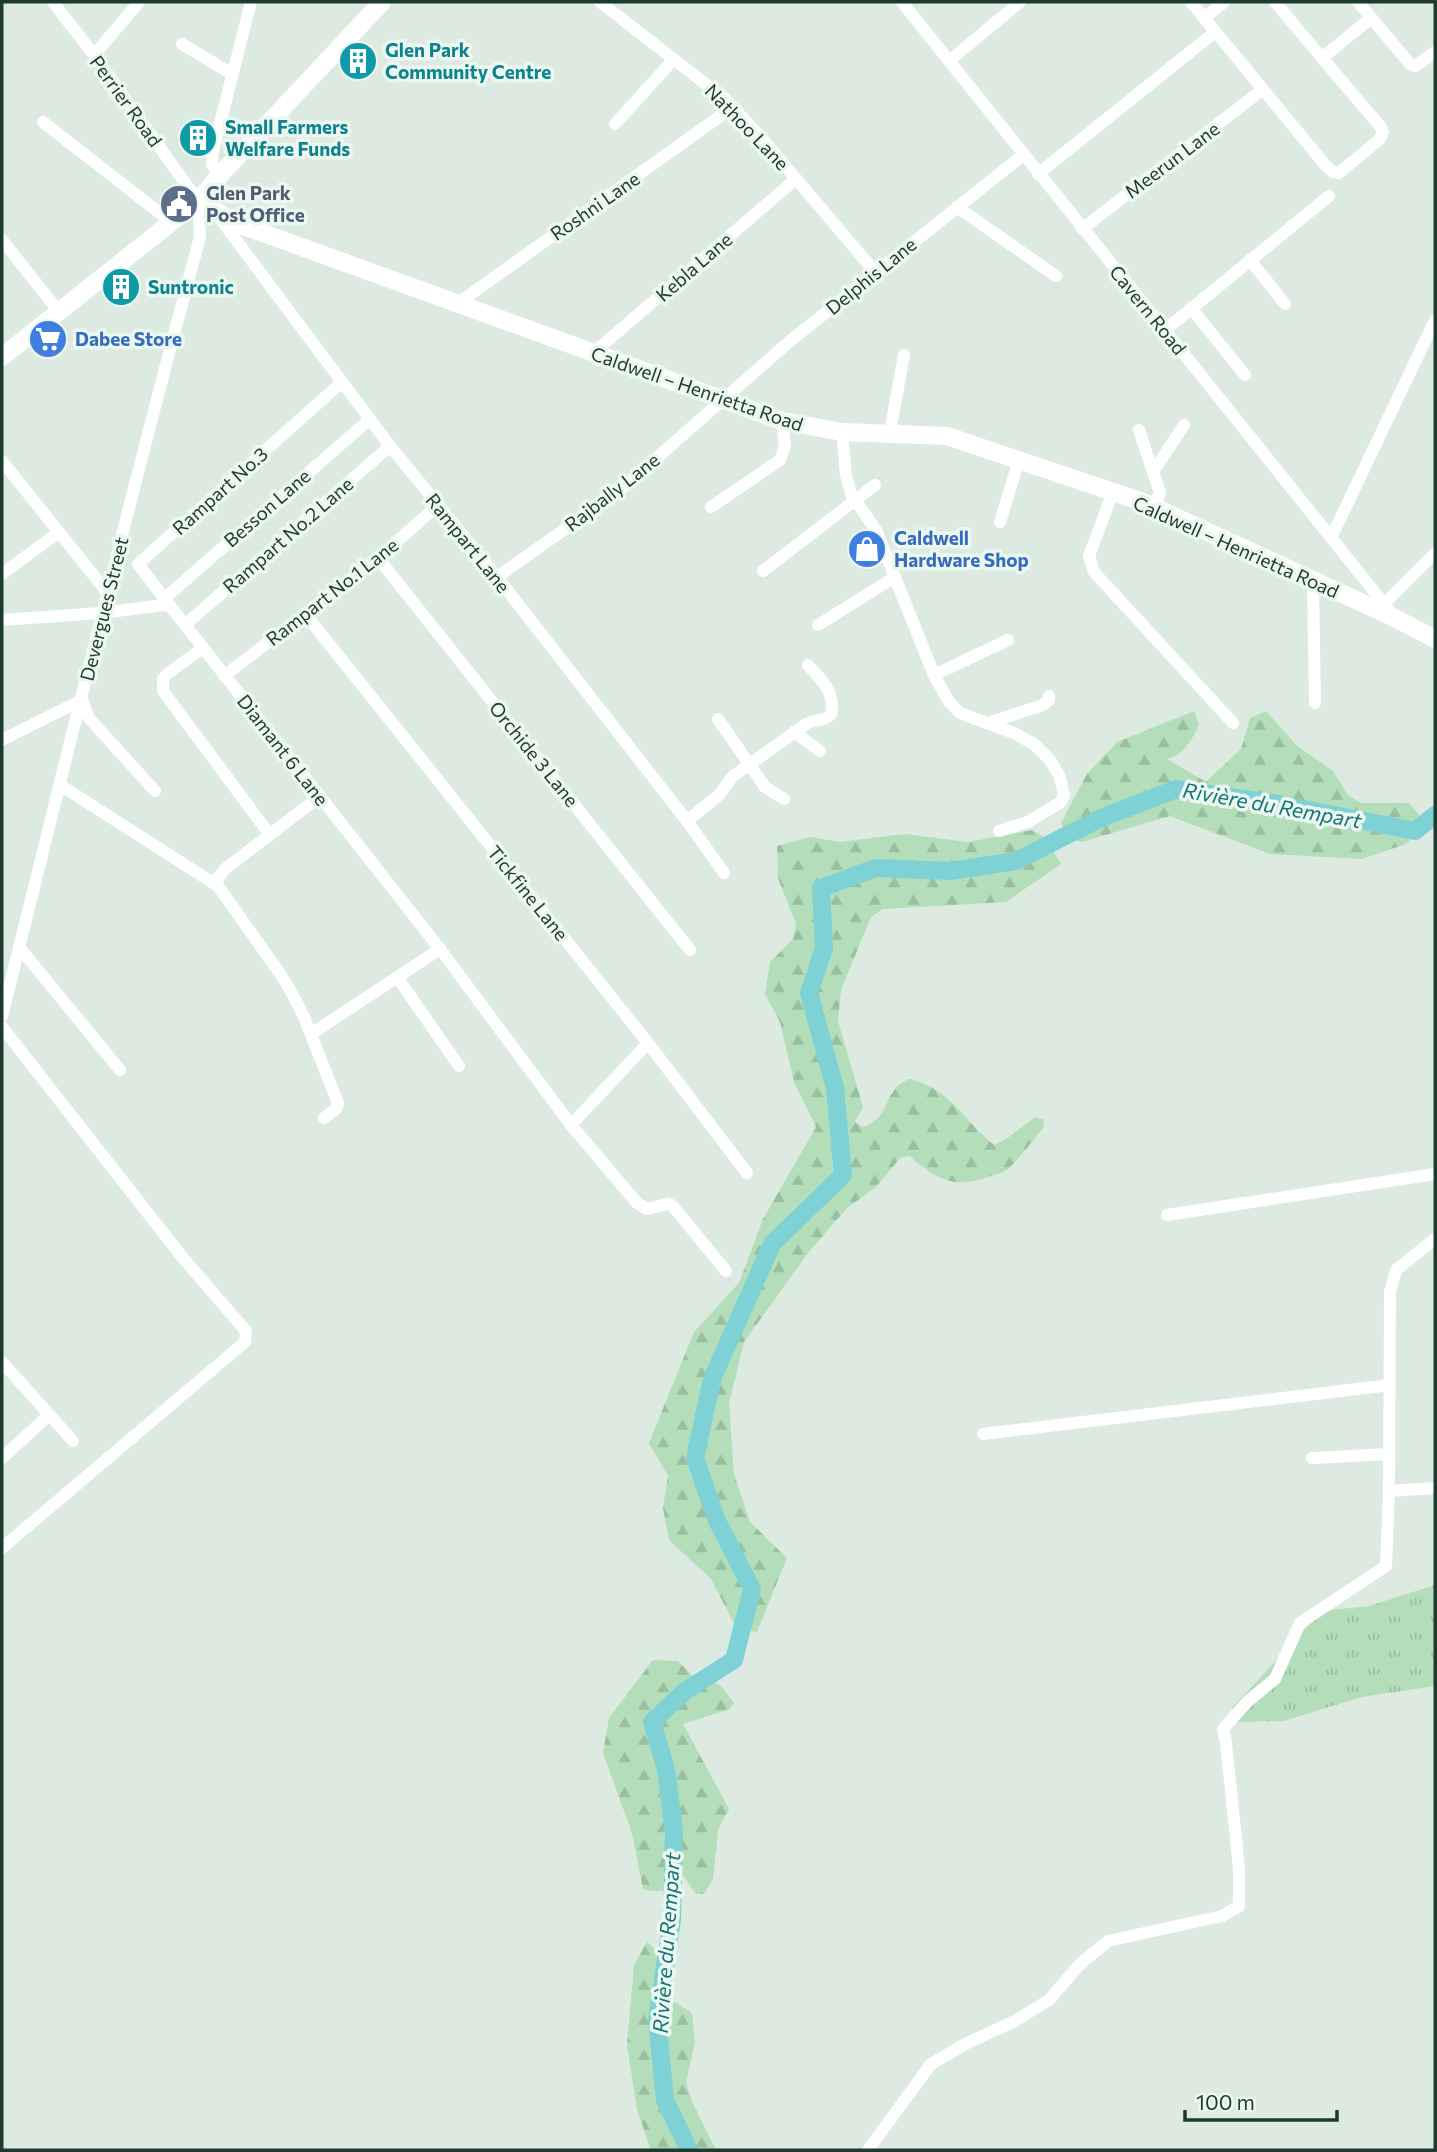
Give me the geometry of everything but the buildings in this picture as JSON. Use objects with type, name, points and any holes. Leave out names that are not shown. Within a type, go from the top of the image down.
[{"type":"main road","points":[[2,356],[60,313],[170,221],[206,206],[219,176],[382,2]]},
{"type":"main road","name":"Caldwell – Henrietta Road","points":[[206,206],[238,224],[782,421],[807,428],[842,432],[947,436],[1113,492],[1153,507],[1435,639]]},
{"type":"street","name":"Perrier Road","points":[[53,2],[206,206]]},
{"type":"street","points":[[94,55],[139,2]]},
{"type":"street","points":[[219,176],[212,165],[213,151],[251,2]]},
{"type":"street","name":"Nathoo Lane","points":[[600,2],[733,107],[876,272]]},
{"type":"street","name":"Cavern Road","points":[[902,2],[1395,618]]},
{"type":"street","points":[[949,61],[1020,2]]},
{"type":"street","points":[[1191,2],[1326,166],[1339,173],[1380,139],[1383,132],[1275,2]]},
{"type":"street","points":[[1204,18],[1224,2]]},
{"type":"street","points":[[1358,2],[1410,64],[1420,64],[1435,52]]},
{"type":"street","points":[[1322,58],[1371,18]]},
{"type":"street","points":[[1038,174],[1215,32]]},
{"type":"street","points":[[182,44],[232,74]]},
{"type":"street","points":[[615,124],[674,59]]},
{"type":"street","name":"Meerun Lane","points":[[1082,229],[1262,90]]},
{"type":"street","name":"Roshni Lane","points":[[457,304],[733,107]]},
{"type":"street","points":[[43,122],[170,221]]},
{"type":"street","name":"Delphis Lane","points":[[721,399],[1023,155]]},
{"type":"street","name":"Kebla Lane","points":[[592,354],[796,179]]},
{"type":"street","points":[[1164,331],[1329,196]]},
{"type":"street","name":"Rampart Lane","points":[[206,206],[390,446],[497,577],[687,821],[724,873]]},
{"type":"street","name":"Devergues Street","points":[[2,1016],[82,700],[101,613],[206,206]]},
{"type":"street","points":[[957,207],[1056,276]]},
{"type":"street","points":[[2,240],[60,313]]},
{"type":"street","points":[[1250,260],[1285,304]]},
{"type":"street","points":[[1191,308],[1245,375]]},
{"type":"street","points":[[1331,538],[1435,320]]},
{"type":"street","points":[[890,432],[904,355]]},
{"type":"street","name":"Rampart No.3","points":[[138,564],[342,382]]},
{"type":"street","name":"Rajbally Lane","points":[[497,577],[619,491],[721,399]]},
{"type":"street","name":"Besson Lane","points":[[168,602],[370,419]]},
{"type":"street","points":[[711,507],[780,460],[785,446],[782,421]]},
{"type":"street","points":[[1153,472],[1184,425]]},
{"type":"street","points":[[1139,430],[1160,493],[1153,507]]},
{"type":"street","points":[[842,432],[846,475],[855,500],[876,530],[934,675],[954,709],[1034,744],[1056,769],[1064,795],[1054,807],[1028,822],[999,831]]},
{"type":"street","name":"Rampart No.2 Lane","points":[[186,624],[390,446]]},
{"type":"street","points":[[1000,522],[1019,460]]},
{"type":"street","points":[[2,461],[107,592]]},
{"type":"street","points":[[763,571],[875,485]]},
{"type":"street","points":[[1113,492],[1089,556],[1094,572],[1233,723]]},
{"type":"street","name":"Rampart No.1 Lane","points":[[224,676],[378,558],[437,506]]},
{"type":"street","points":[[2,575],[59,532]]},
{"type":"street","points":[[2,620],[101,613],[164,605],[168,602],[120,543]]},
{"type":"street","points":[[1384,604],[1435,553]]},
{"type":"street","name":"Orchide 3 Lane","points":[[378,558],[690,950]]},
{"type":"street","points":[[818,625],[895,577]]},
{"type":"street","points":[[1313,582],[1315,703]]},
{"type":"street","name":"Diamant 6 Lane","points":[[168,602],[440,949],[571,1125],[637,1203],[647,1209],[672,1205],[726,1271]]},
{"type":"street","name":"Tickfine Lane","points":[[306,615],[648,1043],[747,1173]]},
{"type":"street","points":[[934,675],[1008,640]]},
{"type":"street","points":[[203,648],[167,674],[163,679],[163,691],[270,835]]},
{"type":"street","points":[[687,821],[720,794],[732,777],[749,763],[811,720],[823,720],[831,714],[833,706],[830,691],[808,665]]},
{"type":"street","points":[[988,723],[1043,705],[1049,701],[1049,696]]},
{"type":"street","points":[[2,740],[82,700],[93,723],[155,791]]},
{"type":"street","points":[[718,719],[765,787],[784,799]]},
{"type":"street","points":[[794,732],[820,751]]},
{"type":"street","points":[[60,785],[218,886],[279,972],[311,1034],[338,1102],[336,1109],[324,1118]]},
{"type":"street","points":[[218,886],[220,874],[319,797]]},
{"type":"street","points":[[19,947],[120,1070]]},
{"type":"street","points":[[311,1034],[440,949]]},
{"type":"street","points":[[397,977],[459,1066]]},
{"type":"street","points":[[2,1027],[183,1258],[246,1331],[247,1336],[245,1342],[2,1548]]},
{"type":"street","points":[[571,1125],[648,1043]]},
{"type":"street","points":[[1167,1215],[1435,1174]]},
{"type":"street","points":[[868,2150],[931,2064],[967,2043],[1016,2021],[1049,2000],[1080,1964],[1108,1941],[1222,1916],[1239,1906],[1239,1868],[1223,1729],[1247,1702],[1275,1679],[1300,1623],[1386,1566],[1390,1292],[1396,1270],[1435,1239]]},
{"type":"street","points":[[2,1362],[72,1441]]},
{"type":"street","points":[[984,1434],[1390,1385]]},
{"type":"street","points":[[2,1458],[49,1415]]},
{"type":"street","points":[[1312,1458],[1389,1454]]},
{"type":"street","points":[[1389,1491],[1435,1488]]},
{"type":"green space","points":[[1194,711],[1199,725],[1193,736],[1182,751],[1167,759],[1206,782],[1241,749],[1250,718],[1266,711],[1296,745],[1333,771],[1348,795],[1361,803],[1409,803],[1427,824],[1406,844],[1362,859],[1270,854],[1170,816],[1082,842],[1067,837],[1061,823],[1087,774],[1117,742]]},
{"type":"green space","points":[[1032,830],[1044,837],[1061,864],[1006,902],[883,909],[871,917],[841,990],[838,1021],[863,1107],[855,1122],[863,1127],[876,1120],[895,1089],[909,1079],[923,1083],[946,1097],[994,1145],[1035,1117],[1043,1119],[1044,1127],[1008,1169],[976,1181],[945,1180],[910,1156],[901,1157],[876,1187],[847,1208],[808,1253],[744,1342],[729,1403],[734,1474],[750,1522],[787,1558],[757,1632],[737,1629],[711,1579],[669,1540],[663,1508],[668,1476],[649,1443],[694,1332],[739,1283],[763,1219],[816,1127],[794,1082],[780,1022],[765,994],[770,962],[793,939],[796,924],[778,878],[777,846],[810,837],[840,842],[904,834],[968,842]]},
{"type":"green space","points":[[1435,1585],[1435,1686],[1362,1697],[1284,1721],[1237,1722],[1232,1708],[1322,1611],[1369,1606]]},
{"type":"green space","points":[[653,1660],[678,1661],[694,1677],[709,1679],[722,1687],[734,1703],[730,1709],[683,1724],[729,1809],[718,1830],[713,1879],[704,1894],[696,1894],[683,1875],[666,1890],[643,1889],[632,1833],[603,1753],[609,1718]]},
{"type":"green space","points":[[647,1942],[667,1959],[667,1997],[692,2013],[695,2043],[686,2082],[692,2102],[716,2150],[651,2150],[637,2110],[627,2045],[634,1965]]},
{"type":"waterway","name":"Rivière du Rempart","points":[[689,2150],[665,2100],[657,2019],[672,1920],[674,1831],[666,1769],[652,1722],[685,1691],[734,1660],[752,1589],[717,1521],[695,1458],[712,1379],[772,1244],[843,1175],[835,1088],[809,993],[824,948],[821,888],[876,868],[950,871],[1016,861],[1101,818],[1176,789],[1279,804],[1415,831],[1435,815]]},
{"type":"place","name":"Glen Park Community Centre","points":[[358,61]]},
{"type":"place","name":"Small Farmers Welfare Funds","points":[[198,138]]},
{"type":"place","name":"Glen Park Post Office","points":[[179,204]]},
{"type":"place","name":"Suntronic","points":[[121,287]]},
{"type":"place","name":"Dabee Store","points":[[48,339]]},
{"type":"place","name":"Caldwell Hardware Shop","points":[[867,549]]}]
